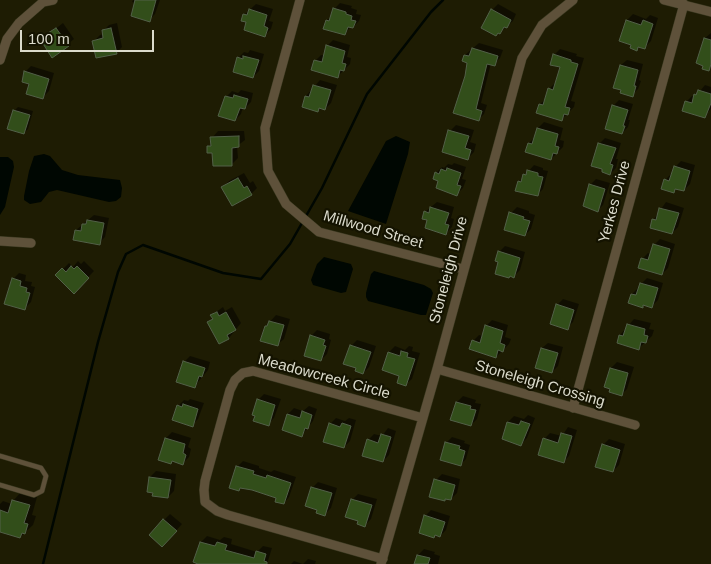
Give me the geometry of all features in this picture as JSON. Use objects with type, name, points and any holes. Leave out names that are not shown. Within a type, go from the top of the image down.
[{"type":"street","name":"Millwood Street","points":[[300,0],[265,128],[268,171],[286,204],[319,232],[464,269]]},
{"type":"street","name":"Stoneleigh Drive","points":[[382,562],[522,58],[542,25],[573,0]]},
{"type":"street","points":[[664,0],[711,12]]},
{"type":"street","points":[[0,60],[7,39],[18,23],[46,1]]},
{"type":"street","name":"Yerkes Drive","points":[[573,408],[684,4]]},
{"type":"street","points":[[0,241],[31,243]]},
{"type":"street","name":"Stoneleigh Crossing","points":[[437,369],[635,425]]},
{"type":"street","name":"Meadowcreek Circle","points":[[382,562],[216,511],[205,502],[204,490],[206,481],[230,390],[235,380],[243,373],[253,371],[422,418]]},
{"type":"lane","points":[[0,456],[41,468],[46,476],[42,491],[34,495],[0,485]]},
{"type":"shaded area","points":[[396,136],[410,142],[386,224],[348,211],[386,141]]},
{"type":"shaded area","points":[[44,154],[50,156],[62,170],[78,175],[120,180],[122,188],[121,197],[116,201],[109,202],[57,190],[49,192],[41,202],[30,204],[24,200],[29,171],[34,156]]},
{"type":"shaded area","points":[[0,157],[8,157],[13,161],[14,167],[5,207],[0,215]]},
{"type":"shaded area","points":[[324,257],[351,264],[353,269],[346,292],[341,293],[313,285],[311,280],[317,264]]},
{"type":"shaded area","points":[[374,271],[424,285],[431,289],[433,293],[426,315],[368,301],[366,293],[371,274]]},
{"type":"building","points":[[135,0],[156,0],[150,22],[131,16]]},
{"type":"building","points":[[333,8],[346,12],[346,14],[352,16],[351,20],[356,21],[353,28],[348,27],[345,35],[323,29],[326,20],[329,21]]},
{"type":"building","points":[[249,9],[267,15],[264,26],[268,28],[265,37],[244,30],[246,22],[241,21],[243,14],[247,15]]},
{"type":"building","points":[[491,9],[511,20],[507,28],[504,27],[500,34],[498,33],[496,36],[481,28]]},
{"type":"building","points":[[626,20],[641,25],[643,20],[653,24],[645,49],[638,47],[637,51],[630,48],[631,45],[619,41]]},
{"type":"building","points":[[56,28],[69,46],[52,58],[42,42],[51,36],[48,33]]},
{"type":"building","points":[[111,28],[117,54],[96,58],[92,41],[103,38],[102,30]]},
{"type":"building","points":[[704,38],[711,40],[711,64],[709,71],[702,69],[703,66],[696,63]]},
{"type":"building","points":[[326,45],[345,51],[342,63],[346,64],[344,71],[340,70],[338,78],[311,70],[314,60],[322,62]]},
{"type":"building","points":[[472,48],[498,56],[495,66],[487,64],[476,109],[482,111],[479,121],[453,113],[465,76],[467,63],[462,61],[464,55],[469,56]]},
{"type":"building","points":[[553,54],[578,64],[565,107],[570,108],[568,115],[564,114],[562,121],[536,113],[539,104],[543,105],[548,88],[553,90],[560,67],[550,65]]},
{"type":"building","points":[[243,56],[259,60],[253,78],[233,72],[237,57],[243,59]]},
{"type":"building","points":[[620,65],[638,70],[633,97],[620,93],[621,90],[613,88]]},
{"type":"building","points":[[24,71],[49,79],[43,99],[26,94],[29,84],[22,82]]},
{"type":"building","points":[[313,85],[331,90],[325,110],[319,108],[318,112],[302,107],[305,96],[309,97]]},
{"type":"building","points":[[698,90],[711,94],[711,103],[705,118],[682,111],[685,101],[692,103],[694,94],[696,95]]},
{"type":"building","points":[[234,95],[248,99],[245,109],[240,108],[235,121],[218,116],[225,96],[233,98]]},
{"type":"building","points":[[612,105],[628,110],[622,134],[605,129]]},
{"type":"building","points":[[13,110],[30,115],[24,134],[7,129]]},
{"type":"building","points":[[537,128],[558,134],[555,146],[559,147],[557,154],[553,153],[551,160],[525,152],[528,143],[532,144]]},
{"type":"building","points":[[448,130],[469,136],[465,148],[471,150],[468,160],[442,152]]},
{"type":"building","points":[[239,136],[239,147],[232,148],[232,166],[213,166],[212,153],[207,153],[207,146],[211,146],[210,137]]},
{"type":"building","points":[[598,143],[616,148],[610,164],[613,165],[610,175],[602,172],[602,169],[591,166]]},
{"type":"building","points":[[674,166],[690,171],[684,191],[675,189],[674,193],[661,189],[664,179],[669,181]]},
{"type":"building","points":[[447,168],[461,173],[457,185],[461,186],[457,196],[436,188],[438,181],[433,179],[435,172],[439,174],[441,169],[446,171]]},
{"type":"building","points":[[527,170],[538,173],[538,176],[543,177],[538,196],[515,191],[518,181],[521,182],[523,174],[526,175]]},
{"type":"building","points":[[238,178],[244,188],[247,186],[252,195],[232,206],[221,187]]},
{"type":"building","points":[[589,184],[605,189],[598,212],[583,206]]},
{"type":"building","points":[[430,207],[449,213],[445,224],[449,225],[446,235],[425,228],[427,220],[422,219],[424,211],[429,213]]},
{"type":"building","points":[[659,208],[679,213],[672,234],[650,228],[652,219],[656,220]]},
{"type":"building","points":[[509,212],[530,221],[525,236],[504,230]]},
{"type":"building","points":[[87,220],[104,223],[100,245],[73,240],[75,230],[81,231],[82,224],[86,224]]},
{"type":"building","points":[[653,244],[670,249],[662,275],[638,268],[641,258],[648,260]]},
{"type":"building","points":[[498,251],[520,258],[514,278],[495,274],[498,262],[495,261]]},
{"type":"building","points":[[71,266],[74,269],[77,266],[89,278],[74,294],[55,275],[62,268],[66,272]]},
{"type":"building","points":[[12,278],[21,281],[20,286],[27,288],[26,292],[30,293],[25,310],[4,304]]},
{"type":"building","points":[[640,283],[658,288],[652,308],[643,305],[643,308],[628,303],[631,294],[636,295]]},
{"type":"building","points":[[556,304],[574,310],[568,330],[550,324]]},
{"type":"building","points":[[217,312],[219,316],[226,312],[236,330],[227,335],[229,339],[219,344],[207,322],[213,319],[210,315]]},
{"type":"building","points":[[269,321],[284,325],[278,346],[260,341],[265,326],[267,326]]},
{"type":"building","points":[[627,324],[645,329],[644,335],[648,336],[646,343],[641,342],[639,350],[617,343],[619,335],[623,336]]},
{"type":"building","points":[[485,325],[503,331],[500,343],[505,345],[503,352],[498,350],[496,358],[469,349],[472,340],[480,343]]},
{"type":"building","points":[[310,335],[325,340],[323,345],[326,346],[321,361],[304,356]]},
{"type":"building","points":[[350,345],[371,352],[363,374],[355,371],[356,368],[343,364]]},
{"type":"building","points":[[541,348],[558,353],[552,373],[535,368]]},
{"type":"building","points":[[401,351],[408,353],[407,357],[415,359],[406,386],[397,383],[399,376],[382,370],[388,352],[400,356]]},
{"type":"building","points":[[183,361],[205,368],[202,377],[199,376],[195,388],[176,382]]},
{"type":"building","points":[[610,368],[628,373],[622,396],[609,392],[610,389],[604,387]]},
{"type":"building","points":[[257,399],[275,405],[269,426],[253,421],[255,416],[252,415]]},
{"type":"building","points":[[456,402],[471,406],[470,409],[476,410],[471,426],[450,420]]},
{"type":"building","points":[[183,404],[198,409],[193,427],[172,420],[177,405],[182,407]]},
{"type":"building","points":[[302,411],[312,415],[308,429],[305,428],[302,437],[282,430],[287,414],[300,418]]},
{"type":"building","points":[[521,421],[530,424],[521,446],[502,439],[507,422],[519,425]]},
{"type":"building","points":[[329,423],[340,427],[342,423],[351,426],[344,448],[323,442]]},
{"type":"building","points":[[561,433],[572,436],[564,463],[538,455],[543,438],[558,443]]},
{"type":"building","points":[[381,434],[391,437],[383,462],[362,456],[367,439],[378,443]]},
{"type":"building","points":[[165,438],[185,444],[183,453],[186,455],[183,465],[172,461],[171,464],[158,460]]},
{"type":"building","points":[[445,442],[460,446],[459,449],[465,451],[461,466],[440,460]]},
{"type":"building","points":[[602,444],[620,450],[613,472],[595,467]]},
{"type":"building","points":[[236,466],[254,471],[253,474],[266,478],[267,475],[291,483],[284,504],[275,502],[276,498],[252,490],[240,488],[239,491],[229,488]]},
{"type":"building","points":[[149,477],[171,480],[168,498],[152,496],[153,493],[147,492]]},
{"type":"building","points":[[434,479],[455,485],[451,500],[445,499],[445,501],[429,497]]},
{"type":"building","points":[[311,487],[332,493],[325,516],[316,513],[317,510],[305,506]]},
{"type":"building","points":[[351,499],[372,505],[365,527],[357,524],[358,521],[345,517]]},
{"type":"building","points":[[12,500],[30,505],[24,523],[28,524],[25,534],[22,533],[20,538],[0,532],[0,510],[8,513]]},
{"type":"building","points":[[424,515],[445,522],[440,537],[435,535],[434,538],[419,533]]},
{"type":"building","points":[[163,519],[177,531],[162,547],[149,535]]},
{"type":"building","points":[[200,542],[215,546],[217,542],[227,545],[225,550],[254,558],[256,551],[266,554],[264,561],[267,564],[198,564],[193,562]]},
{"type":"building","points":[[417,555],[430,558],[428,564],[414,564]]},
{"type":"waterway","points":[[43,564],[98,342],[118,272],[126,254],[143,245],[223,273],[261,279],[290,244],[322,188],[367,94],[431,12],[443,0]]}]
